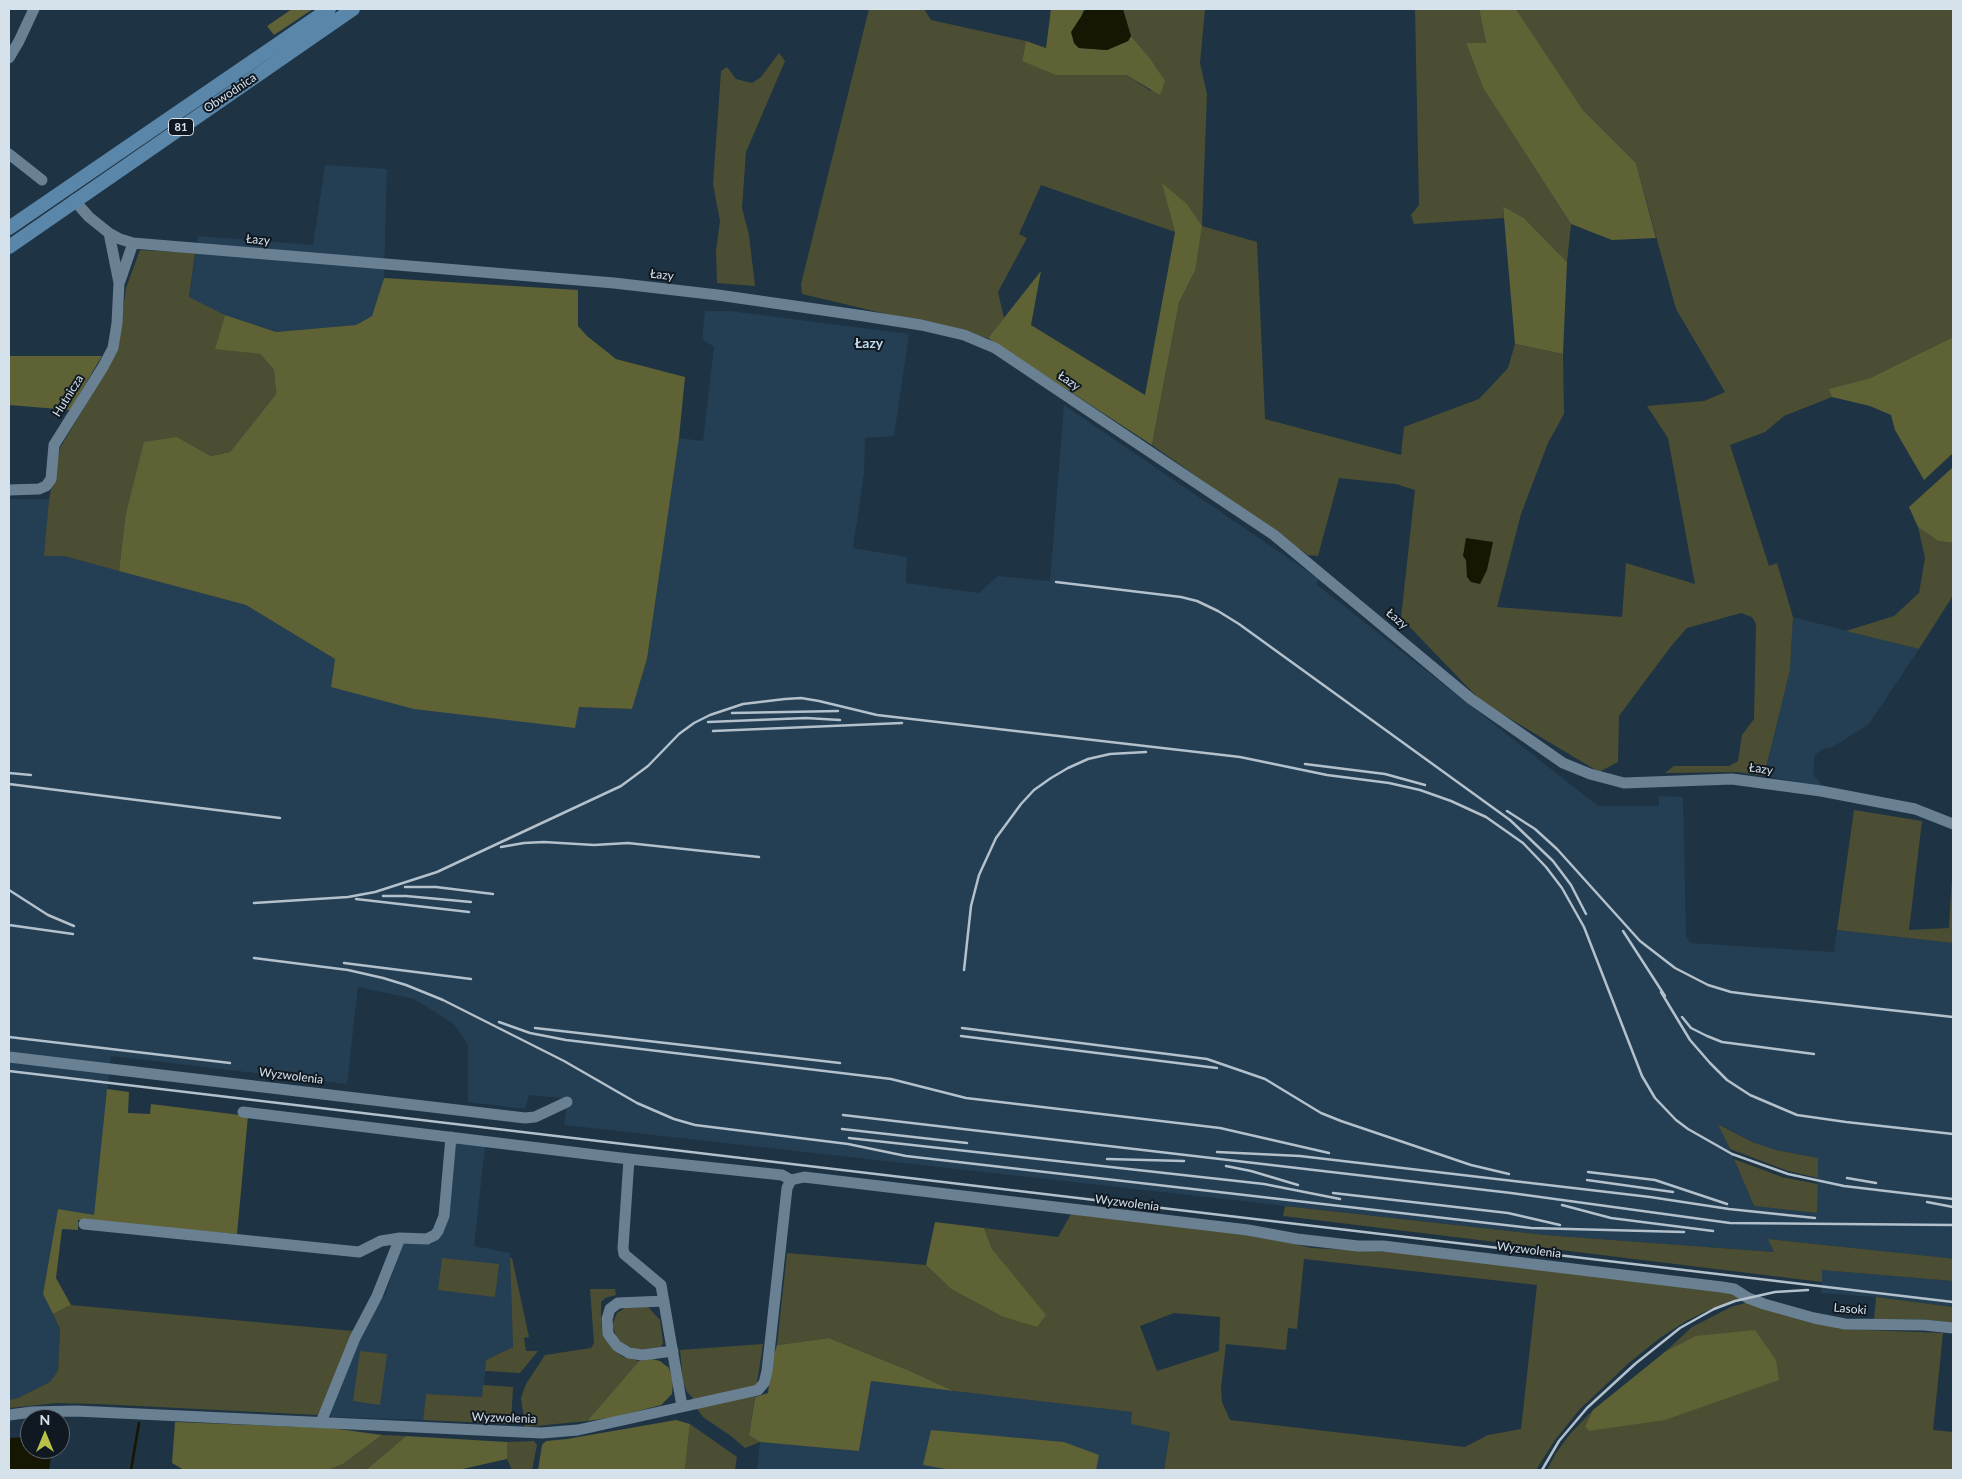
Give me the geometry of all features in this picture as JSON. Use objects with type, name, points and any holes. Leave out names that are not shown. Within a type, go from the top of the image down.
[{"type":"main road","name":"Obwodnica","points":[[9,228],[329,9]]},
{"type":"main road","name":"Obwodnica","points":[[9,247],[74,200],[354,9]]},
{"type":"street","points":[[9,58],[19,42],[34,9]]},
{"type":"street","points":[[9,154],[42,180]]},
{"type":"street","name":"Łazy","points":[[74,200],[89,217],[109,233],[120,240],[133,243],[623,284],[718,295],[873,317],[964,335],[995,348],[1274,535],[1471,699],[1563,762],[1590,774],[1624,783],[1732,779],[1821,791],[1915,809],[1953,824]]},
{"type":"street","points":[[109,233],[119,283]]},
{"type":"street","points":[[119,283],[133,243]]},
{"type":"street","name":"Hutnicza","points":[[9,490],[39,490],[46,486],[51,479],[54,445],[113,348],[118,323],[119,283]]},
{"type":"street","name":"Wyzwolenia","points":[[9,1057],[525,1118],[535,1117],[567,1102]]},
{"type":"street","points":[[244,1112],[628,1159],[782,1175],[791,1180]]},
{"type":"street","points":[[84,1224],[359,1252],[381,1241],[400,1238],[427,1239],[438,1231],[444,1216],[451,1137]]},
{"type":"street","points":[[628,1159],[624,1254],[661,1285],[682,1406]]},
{"type":"street","name":"Wyzwolenia","points":[[9,1415],[32,1412],[76,1411],[542,1433],[578,1430],[758,1390],[764,1383],[767,1371],[786,1188],[791,1180],[804,1177],[1248,1230],[1297,1239],[1358,1246],[1383,1246],[1712,1286],[1734,1289],[1748,1298]]},
{"type":"street","points":[[321,1422],[355,1338],[377,1296],[400,1238]]},
{"type":"street","name":"Lasoki","points":[[1748,1298],[1814,1318],[1845,1324],[1924,1325],[1953,1328]]},
{"type":"street","points":[[664,1301],[618,1303],[610,1308],[607,1319],[608,1334],[617,1346],[629,1353],[642,1355],[673,1351]]},
{"type":"shaded area","points":[[869,9],[924,9],[931,20],[1026,41],[1022,61],[1083,75],[1126,75],[1151,91],[1149,57],[1131,36],[1121,9],[1205,9],[1200,63],[1207,94],[1202,226],[1257,242],[1265,419],[1401,455],[1404,427],[1479,399],[1508,368],[1515,344],[1563,354],[1564,414],[1548,443],[1521,514],[1497,607],[1622,617],[1626,563],[1695,584],[1668,438],[1647,406],[1704,401],[1725,392],[1676,309],[1636,163],[1583,110],[1516,9],[1953,9],[1953,337],[1870,378],[1828,389],[1832,397],[1784,416],[1765,432],[1730,445],[1769,566],[1777,563],[1793,617],[1790,670],[1764,776],[1737,772],[1665,773],[1674,766],[1729,766],[1738,761],[1742,735],[1754,719],[1756,624],[1752,617],[1741,613],[1687,628],[1619,716],[1618,762],[1599,772],[1482,702],[1401,618],[1415,490],[1396,484],[1339,478],[1318,556],[1308,555],[1152,445],[1179,303],[1195,271],[1163,183],[1175,232],[1041,185],[1019,234],[1027,238],[998,292],[1004,318],[988,338],[802,294],[801,284]]},
{"type":"shaded area","points":[[1086,9],[1123,9],[1131,36],[1128,41],[1107,50],[1079,48],[1074,43],[1071,32]]},
{"type":"shaded area","points":[[1415,9],[1479,9],[1486,43],[1466,43],[1483,88],[1571,224],[1567,262],[1524,218],[1503,206],[1504,218],[1414,224],[1411,215],[1419,205]]},
{"type":"shaded area","points":[[779,53],[785,61],[746,152],[742,208],[749,235],[755,286],[717,283],[716,251],[720,221],[713,184],[721,71],[727,67],[736,79],[752,83],[761,77]]},
{"type":"shaded area","points":[[325,165],[387,169],[384,278],[372,316],[356,325],[276,332],[225,315],[189,297],[198,236],[313,245]]},
{"type":"shaded area","points":[[140,250],[195,253],[189,297],[225,315],[216,348],[260,354],[274,370],[276,394],[230,452],[211,456],[177,437],[125,517],[119,571],[64,556],[44,556],[49,499],[60,448],[118,350],[126,288]]},
{"type":"shaded area","points":[[705,311],[730,311],[909,334],[894,436],[865,438],[864,474],[853,548],[907,557],[906,583],[979,593],[998,576],[1050,581],[1064,405],[1319,579],[1316,584],[1598,806],[1659,806],[1659,796],[1683,797],[1686,936],[1691,943],[1834,952],[1837,930],[1953,943],[1953,1259],[1769,1239],[1774,1252],[1545,1235],[564,1125],[568,1099],[529,1095],[525,1109],[468,1102],[468,1045],[454,1024],[414,999],[358,987],[347,1084],[111,1056],[94,1216],[58,1209],[43,1294],[60,1329],[58,1371],[50,1382],[18,1398],[9,1400],[9,499],[49,499],[45,556],[64,556],[246,605],[335,659],[331,686],[579,707],[632,709],[647,659],[679,438],[703,441],[714,347],[702,339]],"holes":[[[1719,1124],[1752,1142],[1776,1150],[1818,1158],[1817,1213],[1754,1206]]]},
{"type":"shaded area","points":[[1918,527],[1938,541],[1953,543],[1952,597],[1919,649],[1846,631],[1894,616],[1919,593],[1925,558]]},
{"type":"shaded area","points":[[1466,538],[1493,542],[1487,570],[1480,584],[1471,582],[1467,577],[1466,560],[1463,556]]},
{"type":"shaded area","points":[[1793,617],[1919,649],[1869,724],[1831,748],[1823,749],[1815,755],[1813,773],[1822,786],[1764,776],[1790,670]]},
{"type":"shaded area","points":[[1854,810],[1922,821],[1909,930],[1949,928],[1953,860],[1953,943],[1837,930]]},
{"type":"shaded area","points":[[1718,1124],[1752,1142],[1776,1150],[1818,1158],[1818,1178],[1788,1171],[1730,1149]]},
{"type":"shaded area","points":[[453,1141],[485,1147],[474,1246],[510,1253],[513,1347],[487,1360],[482,1397],[426,1394],[423,1420],[331,1417],[330,1410],[356,1343],[381,1296],[385,1297],[401,1244],[433,1244],[446,1222]]},
{"type":"shaded area","points":[[1734,1159],[1782,1177],[1818,1184],[1817,1213],[1754,1206]]},
{"type":"shaded area","points":[[1285,1206],[1545,1235],[1774,1252],[1768,1239],[1947,1258],[1953,1259],[1953,1281],[1822,1270],[1822,1282],[1283,1216]]},
{"type":"shaded area","points":[[1071,1214],[1248,1234],[1312,1248],[1405,1253],[1732,1293],[1740,1298],[1686,1321],[1660,1338],[1630,1362],[1580,1409],[1555,1440],[1536,1470],[1164,1470],[1170,1432],[1131,1424],[1132,1412],[954,1391],[829,1338],[777,1345],[787,1253],[926,1265],[951,1289],[1001,1316],[1007,1268],[992,1249],[984,1228],[1058,1237]],"holes":[[[1304,1259],[1537,1285],[1521,1429],[1488,1435],[1465,1447],[1230,1420],[1222,1402],[1221,1388],[1226,1344],[1286,1350],[1288,1328],[1297,1329]],[[1174,1313],[1220,1317],[1219,1351],[1157,1371],[1140,1326]]]},
{"type":"shaded area","points":[[442,1258],[499,1264],[495,1297],[438,1290]]},
{"type":"shaded area","points":[[510,1258],[512,1258],[529,1337],[524,1338],[526,1351],[538,1351],[520,1373],[485,1371],[486,1360],[513,1347]]},
{"type":"shaded area","points":[[1822,1270],[1953,1281],[1953,1307],[1876,1297],[1821,1293]]},
{"type":"shaded area","points":[[590,1289],[615,1289],[616,1295],[605,1298],[601,1302],[603,1337],[623,1357],[639,1361],[587,1421],[525,1427],[521,1398],[526,1384],[545,1355],[591,1348],[594,1343]]},
{"type":"shaded area","points":[[1876,1297],[1953,1307],[1953,1323],[1922,1319],[1874,1319]]},
{"type":"shaded area","points":[[1749,1302],[1840,1329],[1943,1333],[1933,1430],[1953,1432],[1953,1470],[1547,1470],[1556,1453],[1571,1433],[1593,1410],[1585,1426],[1695,1336],[1666,1351],[1692,1327],[1731,1307]]},
{"type":"shaded area","points":[[71,1305],[353,1331],[318,1415],[57,1403],[9,1408],[9,1400],[18,1398],[50,1382],[58,1371],[60,1329],[53,1314]]},
{"type":"shaded area","points":[[648,1307],[660,1320],[663,1343],[661,1347],[635,1349],[623,1344],[617,1338],[612,1325],[617,1313],[625,1308]]},
{"type":"shaded area","points":[[763,1344],[749,1434],[760,1442],[745,1448],[703,1417],[697,1409],[683,1382],[680,1350]]},
{"type":"shaded area","points":[[360,1351],[387,1354],[380,1405],[353,1401]]},
{"type":"shaded area","points":[[871,1381],[1133,1412],[1132,1424],[1170,1431],[1164,1470],[757,1470],[760,1442],[859,1450]]},
{"type":"shaded area","points":[[483,1385],[513,1387],[511,1424],[423,1420],[426,1394],[482,1397]]},
{"type":"shaded area","points":[[690,1424],[737,1457],[735,1470],[685,1470]]},
{"type":"shaded area","points":[[382,1435],[406,1436],[366,1470],[328,1470],[343,1464]]},
{"type":"shaded area","points":[[20,1437],[20,1459],[51,1459],[49,1470],[9,1470],[9,1438]]},
{"type":"shaded area","points":[[534,1441],[537,1445],[532,1470],[512,1470],[507,1459],[507,1442]]},
{"type":"green space","points":[[292,9],[313,9],[274,35],[267,26]]},
{"type":"green space","points":[[1051,9],[1086,9],[1083,11],[1074,43],[1079,48],[1107,50],[1128,41],[1131,36],[1149,57],[1165,81],[1160,95],[1126,75],[1056,75],[1022,61],[1026,41],[1046,48]]},
{"type":"green space","points":[[1479,9],[1516,9],[1583,110],[1636,163],[1656,238],[1612,240],[1571,224],[1483,88],[1466,43],[1486,43]]},
{"type":"green space","points":[[1162,183],[1187,204],[1202,226],[1195,271],[1179,303],[1152,445],[988,338],[1041,271],[1031,325],[1145,395],[1175,232]]},
{"type":"green space","points":[[1503,206],[1524,218],[1567,262],[1563,354],[1515,344]]},
{"type":"green space","points":[[384,278],[578,290],[578,326],[587,336],[616,359],[685,377],[679,438],[647,659],[632,709],[579,707],[575,728],[414,709],[331,687],[335,659],[246,605],[119,571],[125,518],[144,442],[177,437],[211,456],[230,452],[276,394],[274,370],[260,354],[215,349],[225,315],[276,332],[356,325],[372,316]]},
{"type":"green space","points":[[1953,337],[1953,453],[1924,480],[1895,430],[1891,415],[1870,406],[1832,397],[1828,389],[1870,378]]},
{"type":"green space","points":[[9,356],[102,356],[70,410],[9,405]]},
{"type":"green space","points":[[1953,467],[1953,543],[1938,541],[1918,527],[1909,507]]},
{"type":"green space","points":[[107,1089],[129,1092],[128,1113],[150,1114],[151,1104],[248,1116],[237,1234],[78,1220],[78,1230],[62,1229],[56,1278],[71,1305],[53,1314],[43,1294],[58,1209],[94,1215]]},
{"type":"green space","points":[[935,1222],[984,1228],[992,1249],[1046,1315],[1037,1327],[1001,1316],[951,1289],[926,1265]]},
{"type":"green space","points":[[1755,1330],[1776,1360],[1779,1380],[1665,1420],[1589,1431],[1585,1426],[1593,1410],[1666,1351],[1695,1336]]},
{"type":"green space","points":[[829,1338],[954,1391],[871,1381],[859,1451],[760,1442],[749,1435],[755,1397],[768,1393],[772,1361],[777,1345]]},
{"type":"green space","points":[[652,1359],[660,1361],[669,1368],[673,1381],[672,1394],[661,1405],[615,1417],[587,1421],[639,1361]]},
{"type":"green space","points":[[676,1420],[690,1424],[685,1470],[538,1470],[542,1445],[546,1441]]},
{"type":"green space","points":[[175,1422],[331,1428],[382,1435],[343,1464],[328,1470],[184,1470],[172,1463]]},
{"type":"green space","points":[[931,1430],[1064,1442],[1099,1455],[1096,1470],[952,1470],[923,1465]]},
{"type":"green space","points":[[406,1436],[507,1442],[507,1459],[458,1470],[366,1470]]},
{"type":"waterway","points":[[131,1470],[139,1423]]},
{"type":"railway","points":[[1056,582],[1181,597],[1197,601],[1239,624],[1510,820],[1553,861],[1571,885],[1586,914]]},
{"type":"railway","points":[[254,903],[348,897],[375,892],[437,872],[621,786],[648,766],[679,734],[694,723],[710,715],[743,704],[801,698],[877,715],[1240,757],[1327,775],[1389,783],[1420,790],[1451,801],[1486,817],[1523,843],[1546,867],[1562,888],[1584,927],[1642,1076],[1655,1098],[1676,1120],[1688,1129],[1732,1154],[1788,1174],[1844,1186],[1953,1199]]},
{"type":"railway","points":[[732,713],[838,711]]},
{"type":"railway","points":[[708,722],[806,718],[840,720]]},
{"type":"railway","points":[[713,731],[902,723]]},
{"type":"railway","points":[[964,970],[971,906],[979,875],[996,838],[1021,804],[1034,790],[1051,778],[1088,759],[1110,754],[1146,752]]},
{"type":"railway","points":[[1305,764],[1385,774],[1425,785]]},
{"type":"railway","points":[[9,773],[31,775]]},
{"type":"railway","points":[[9,784],[280,818]]},
{"type":"railway","points":[[1507,811],[1535,829],[1557,849],[1640,941],[1675,968],[1708,985],[1731,992],[1953,1017]]},
{"type":"railway","points":[[501,847],[544,842],[594,845],[628,843],[759,857]]},
{"type":"railway","points":[[405,887],[436,887],[493,894]]},
{"type":"railway","points":[[9,890],[48,915],[74,926]]},
{"type":"railway","points":[[383,896],[406,896],[471,902]]},
{"type":"railway","points":[[356,899],[469,912]]},
{"type":"railway","points":[[9,925],[73,934]]},
{"type":"railway","points":[[1623,931],[1665,996]]},
{"type":"railway","points":[[254,958],[348,970],[406,985],[443,1000],[564,1061],[637,1103],[674,1119],[695,1125],[848,1144],[906,1156],[1531,1228],[1684,1232]]},
{"type":"railway","points":[[344,963],[471,979]]},
{"type":"railway","points":[[1661,992],[1690,1040],[1727,1080],[1750,1095],[1797,1115],[1953,1134]]},
{"type":"railway","points":[[1682,1017],[1691,1028],[1722,1042],[1814,1054]]},
{"type":"railway","points":[[499,1022],[530,1033],[566,1040],[891,1079],[966,1098],[1220,1128],[1329,1153]]},
{"type":"railway","points":[[535,1028],[840,1063]]},
{"type":"railway","points":[[962,1028],[1207,1059],[1265,1079],[1321,1113],[1341,1121],[1471,1165],[1509,1174]]},
{"type":"railway","points":[[961,1036],[1217,1068]]},
{"type":"railway","points":[[9,1037],[230,1063]]},
{"type":"railway","points":[[9,1071],[1953,1302]]},
{"type":"railway","points":[[843,1115],[1511,1193],[1730,1223],[1953,1225]]},
{"type":"railway","points":[[842,1129],[967,1143]]},
{"type":"railway","points":[[849,1138],[1264,1184],[1340,1199]]},
{"type":"railway","points":[[1217,1152],[1300,1156],[1815,1218]]},
{"type":"railway","points":[[1107,1159],[1184,1161]]},
{"type":"railway","points":[[1226,1166],[1251,1171],[1298,1185]]},
{"type":"railway","points":[[1588,1172],[1655,1180],[1727,1204]]},
{"type":"railway","points":[[1847,1178],[1876,1183]]},
{"type":"railway","points":[[1587,1180],[1673,1192]]},
{"type":"railway","points":[[1333,1193],[1508,1213],[1560,1225]]},
{"type":"railway","points":[[1927,1202],[1953,1207]]},
{"type":"railway","points":[[1562,1205],[1611,1218],[1713,1231]]},
{"type":"railway","points":[[1542,1470],[1559,1441],[1587,1408],[1635,1364],[1680,1328],[1714,1309],[1735,1301],[1775,1292],[1808,1290]]},
{"type":"district","name":"Łazy","points":[[869,343]]}]
